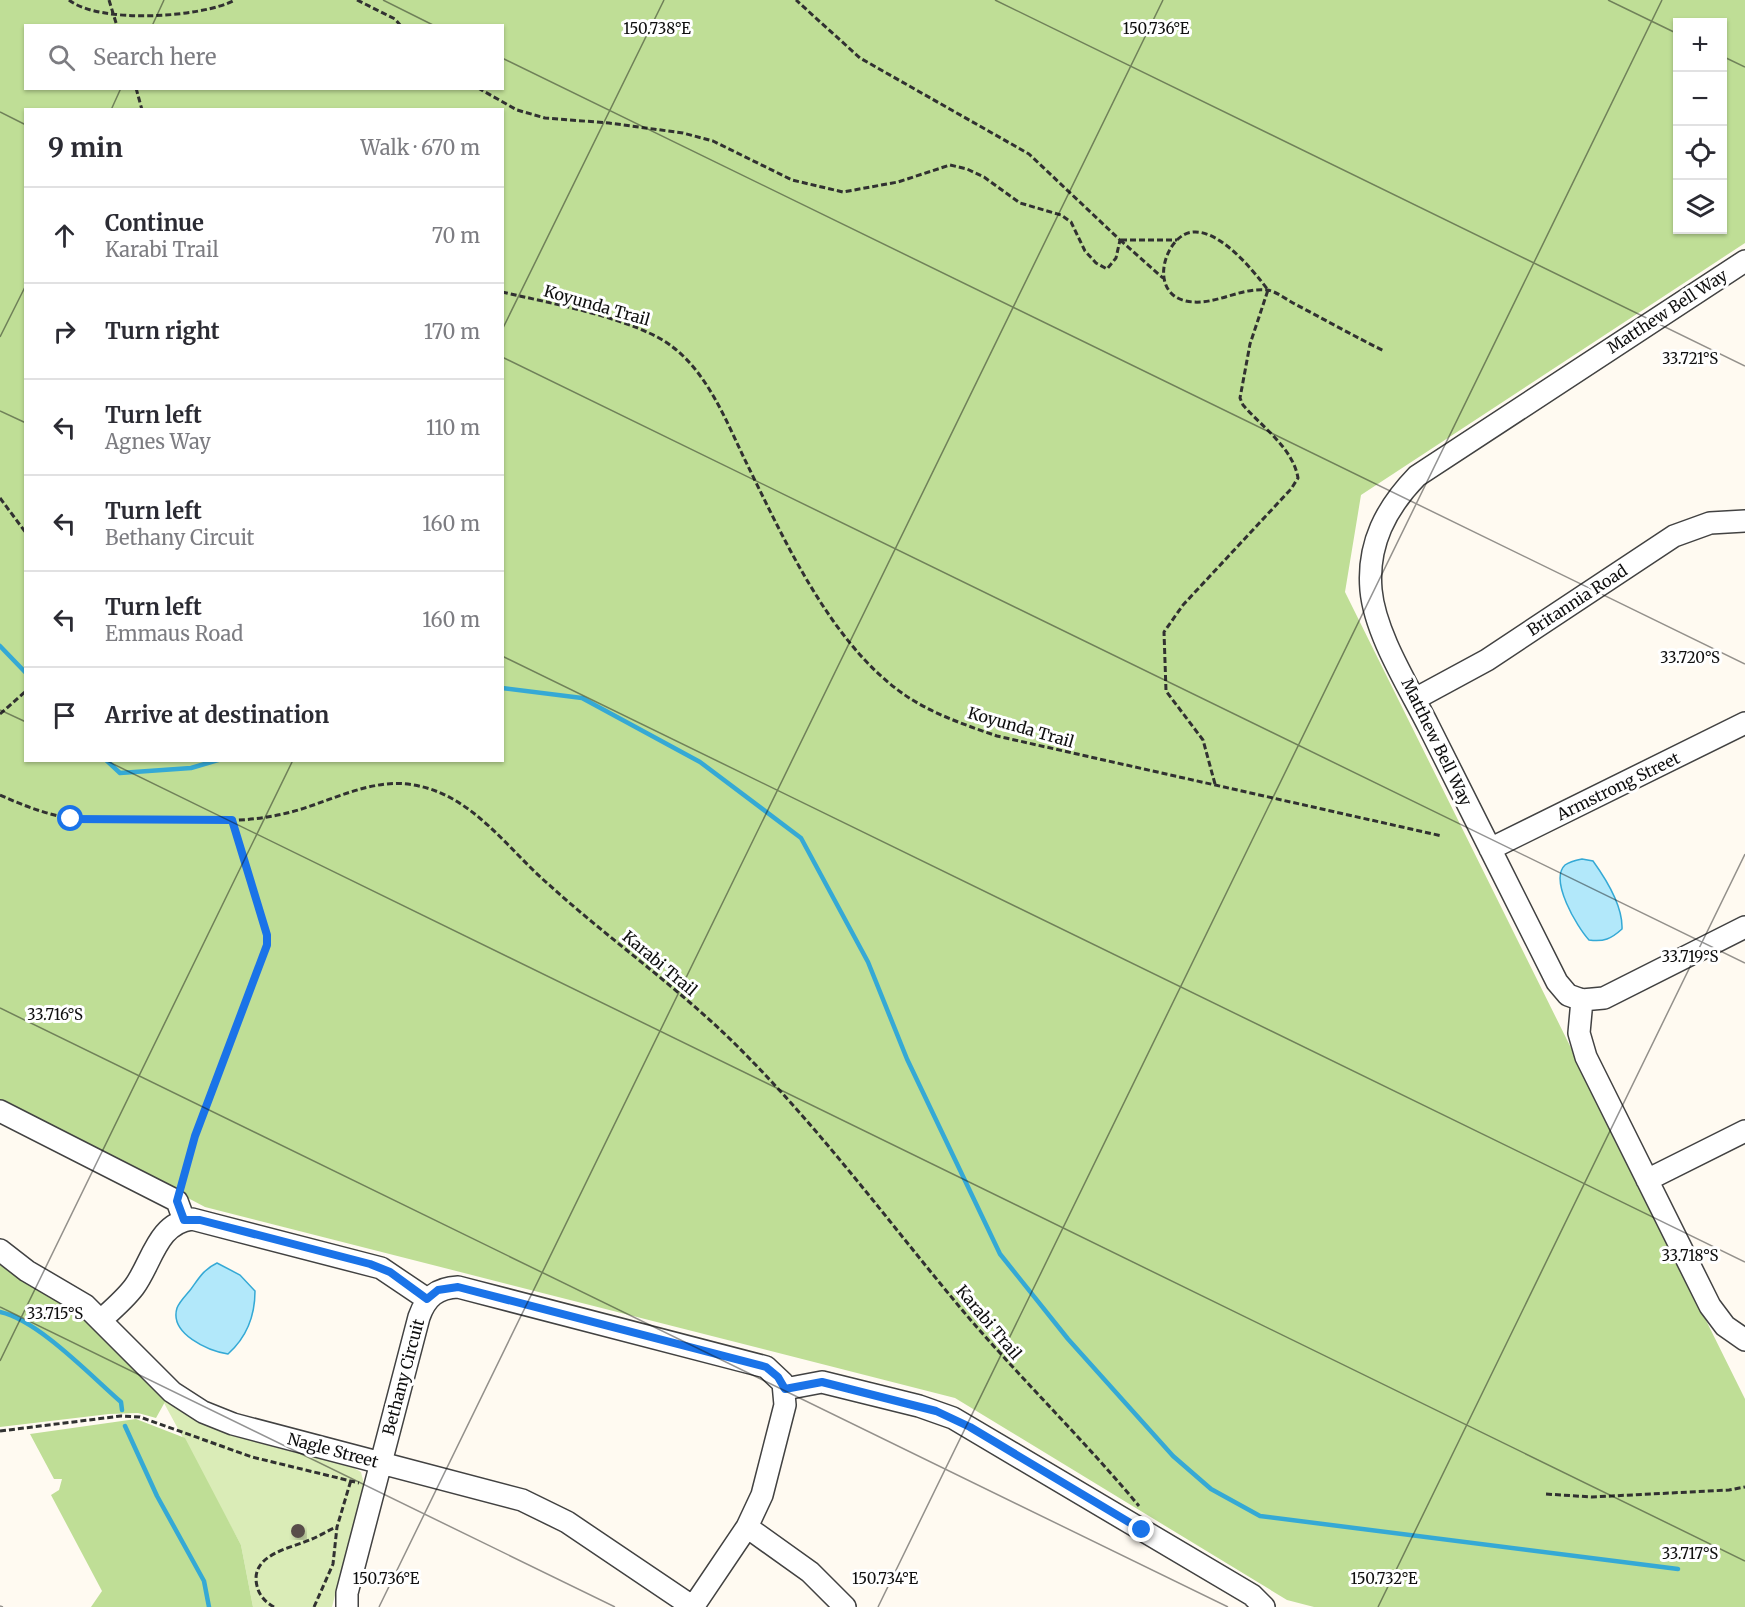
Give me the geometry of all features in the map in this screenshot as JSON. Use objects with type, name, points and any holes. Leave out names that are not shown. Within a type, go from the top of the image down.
[{"type":"street","name":"Matthew Bell Way","points":[[1582,1000],[1568,995],[1557,982],[1415,699],[1374,610],[1371,565],[1376,540],[1390,507],[1417,476],[1745,261]]},
{"type":"street","name":"Britannia Road","points":[[1415,699],[1487,660],[1674,536],[1710,523],[1745,520]]},
{"type":"street","name":"Armstrong Street","points":[[1490,849],[1745,723]]},
{"type":"street","points":[[1745,927],[1604,998],[1582,1000],[1578,1020],[1581,1045],[1710,1306],[1725,1326],[1745,1340]]},
{"type":"street","points":[[0,1111],[200,1220],[370,1264],[390,1272],[427,1299]]},
{"type":"street","points":[[1647,1180],[1745,1131]]},
{"type":"street","points":[[101,1320],[134,1287],[180,1211]]},
{"type":"street","name":"Nagle Street","points":[[0,1250],[27,1270],[85,1305],[159,1381],[203,1412],[233,1424],[503,1494],[552,1513],[693,1607]]},
{"type":"street","name":"Bethany Circuit","points":[[347,1607],[347,1593],[418,1317],[427,1299],[444,1288],[458,1287],[766,1367],[778,1377],[785,1389]]},
{"type":"street","points":[[693,1607],[747,1527],[767,1476],[785,1405],[785,1389],[822,1382],[919,1406],[953,1418],[1252,1595],[1264,1607]]},
{"type":"street","points":[[747,1527],[810,1572],[845,1607]]},
{"type":"path","points":[[69,0],[78,7],[114,14],[152,15],[201,12],[235,0]]},
{"type":"path","points":[[109,0],[116,24]]},
{"type":"path","points":[[357,0],[395,19],[399,24]]},
{"type":"path","points":[[796,0],[860,58],[1029,154],[1163,278],[1172,294],[1185,301],[1209,302],[1268,290]]},
{"type":"path","points":[[137,90],[141,108]]},
{"type":"path","points":[[482,90],[517,110],[545,118],[620,124],[683,133],[713,141],[792,180],[843,192],[898,182],[950,165],[967,169],[984,177],[1020,203],[1061,214],[1071,222],[1085,251],[1095,263],[1107,269],[1116,258],[1120,240]]},
{"type":"path","points":[[1163,278],[1163,264],[1171,246],[1183,235],[1215,237],[1242,258],[1268,290],[1384,351]]},
{"type":"path","points":[[1120,240],[1177,240]]},
{"type":"path","points":[[1215,784],[1203,740],[1166,691],[1164,632],[1183,605],[1291,489],[1298,478],[1286,450],[1243,405],[1240,398],[1250,344],[1268,290]]},
{"type":"path","name":"Koyunda Trail","points":[[504,292],[578,310],[651,333],[675,348],[699,374],[720,408],[792,556],[823,606],[861,654],[903,694],[954,721],[997,736],[1442,836]]},
{"type":"path","points":[[0,498],[24,530]]},
{"type":"path","points":[[0,714],[24,693]]},
{"type":"path","name":"Karabi Trail","points":[[0,795],[23,806],[71,819],[232,820],[287,814],[358,790],[391,784],[413,784],[459,801],[479,817],[546,883],[674,989],[744,1052],[809,1121],[914,1252],[1014,1370],[1060,1417],[1142,1512]]},
{"type":"path","points":[[180,1211],[211,1088],[267,945],[267,935],[232,820]]},
{"type":"path","points":[[0,1431],[121,1416],[140,1417],[252,1457],[364,1484]]},
{"type":"path","points":[[314,1607],[333,1564],[337,1527],[352,1474]]},
{"type":"path","points":[[1546,1494],[1592,1497],[1729,1490],[1745,1487]]},
{"type":"path","points":[[274,1607],[262,1598],[257,1588],[257,1574],[264,1561],[290,1546],[310,1540],[337,1527]]},
{"type":"green space","points":[[0,0],[1745,0],[1745,243],[1361,495],[1345,592],[1745,1399],[1745,1607],[1314,1607],[1287,1600],[955,1398],[205,1207],[0,1099]]},
{"type":"green space","points":[[0,1265],[87,1319],[166,1400],[156,1418],[138,1413],[109,1414],[0,1427]]},
{"type":"green space","points":[[166,1400],[187,1413],[232,1434],[352,1467],[361,1472],[364,1484],[332,1607],[253,1607],[241,1545],[164,1403]]},
{"type":"green space","points":[[136,1419],[185,1438],[241,1545],[253,1607],[91,1607],[102,1591],[51,1495],[59,1490],[62,1479],[54,1479],[30,1434]]},
{"type":"water","points":[[1582,859],[1593,861],[1608,884],[1620,911],[1622,929],[1607,939],[1589,940],[1572,915],[1562,892],[1561,872],[1565,865]]},
{"type":"water","points":[[217,1263],[240,1275],[255,1291],[249,1326],[240,1341],[228,1354],[192,1340],[179,1326],[176,1317],[181,1301],[202,1274]]},
{"type":"building","points":[[298,1524],[303,1526],[305,1531],[303,1536],[298,1538],[293,1536],[291,1531],[293,1526]]},
{"type":"waterway","points":[[0,646],[24,671]]},
{"type":"waterway","points":[[504,688],[582,698],[700,762],[801,838],[868,962],[907,1059],[1000,1254],[1068,1339],[1173,1456],[1211,1489],[1260,1516],[1678,1569]]},
{"type":"waterway","points":[[108,762],[120,773],[191,768],[211,762]]},
{"type":"waterway","points":[[0,1312],[31,1326],[64,1350],[121,1402],[122,1410]]},
{"type":"waterway","points":[[125,1426],[157,1496],[204,1581],[209,1607]]},
{"type":"route","points":[[71,819],[232,820],[246,860],[267,935],[267,945],[211,1088],[195,1136],[177,1201],[184,1220],[200,1220],[370,1264],[397,1276],[427,1299],[438,1290],[458,1287],[766,1367],[773,1371],[785,1389],[822,1382],[936,1411],[970,1427],[1142,1530]]}]
